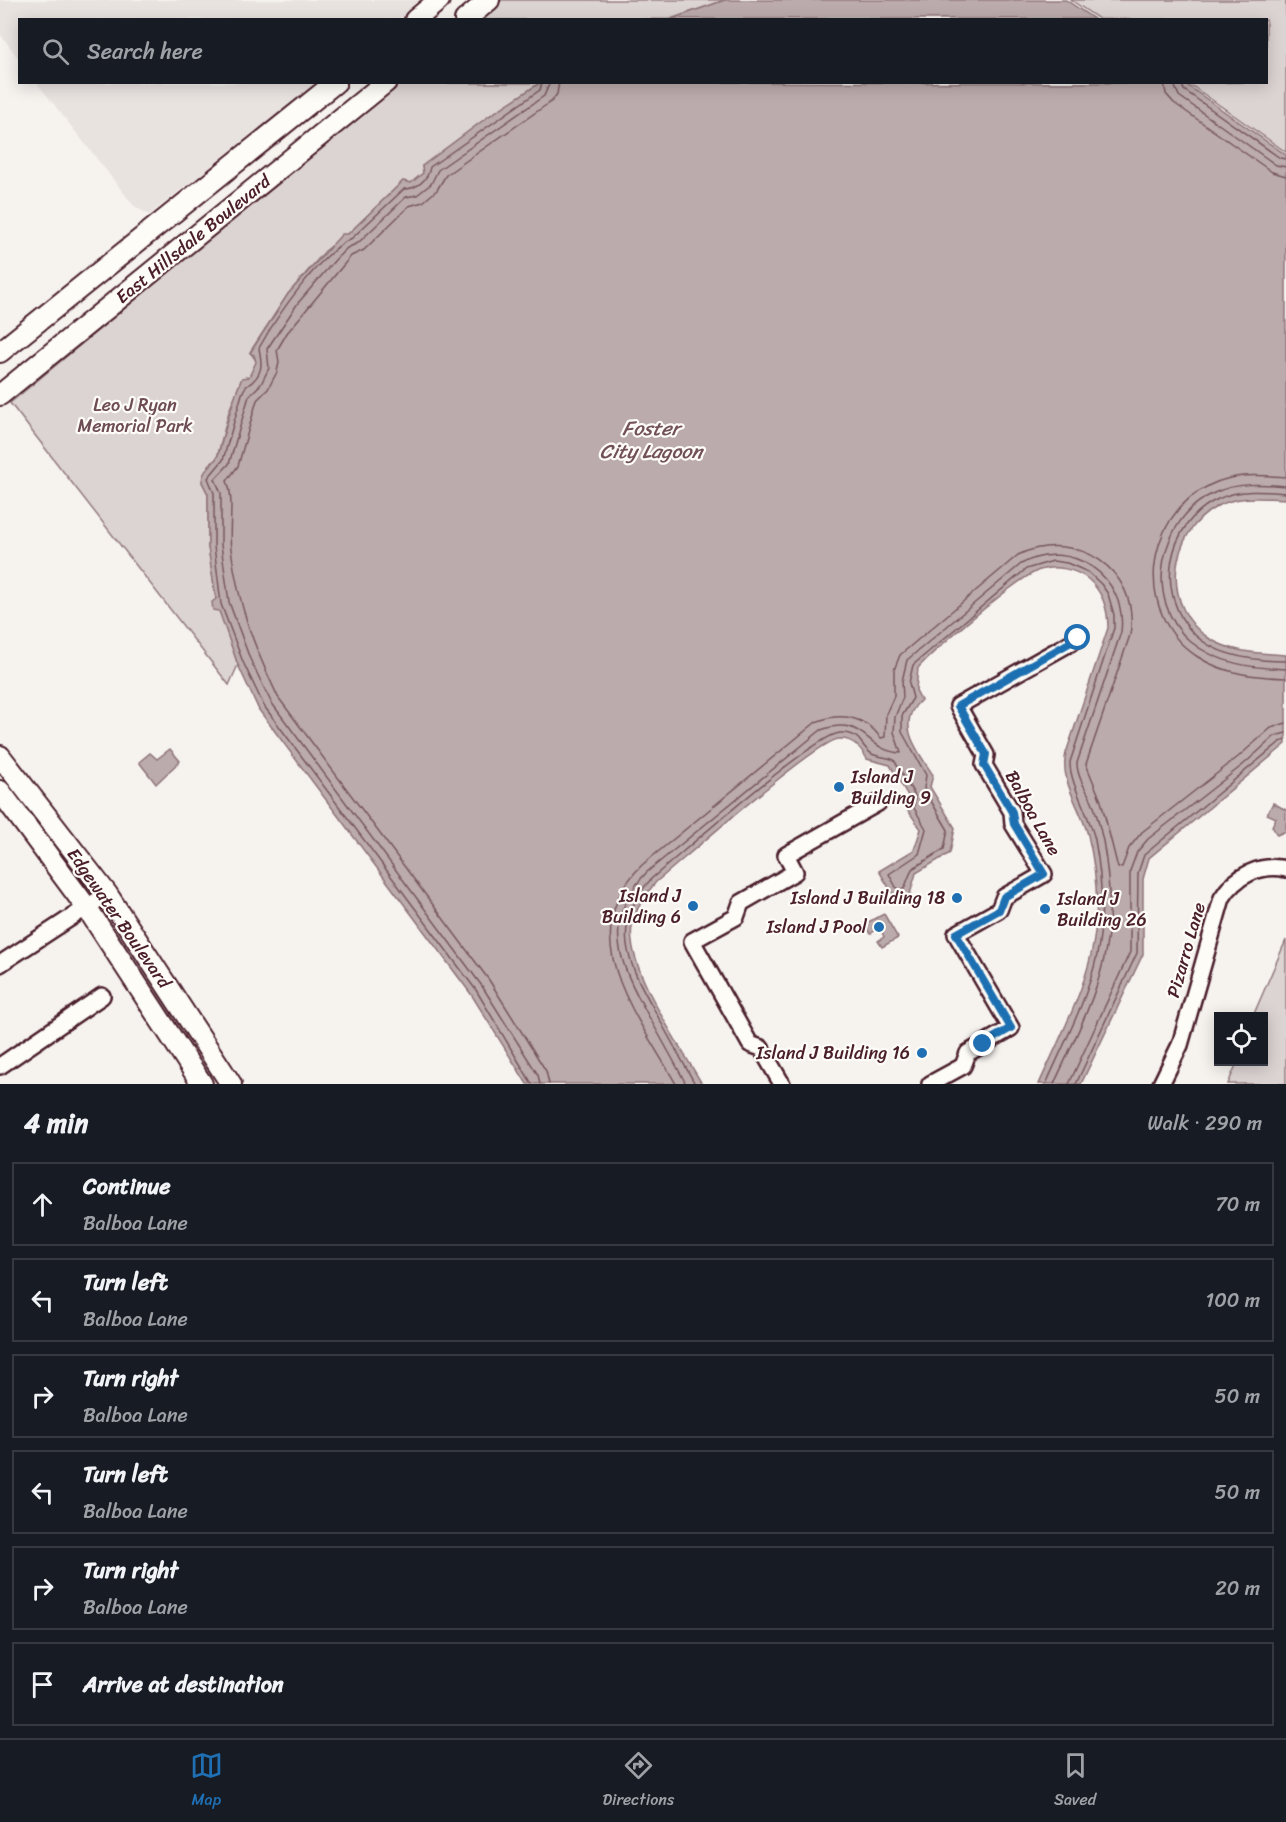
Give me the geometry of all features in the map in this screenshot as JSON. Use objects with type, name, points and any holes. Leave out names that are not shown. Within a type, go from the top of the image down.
[{"type":"main road","points":[[417,18],[439,0]]},
{"type":"main road","points":[[467,18],[489,0]]},
{"type":"main road","name":"East Hillsdale Boulevard","points":[[0,352],[334,84]]},
{"type":"main road","name":"East Hillsdale Boulevard","points":[[0,395],[384,84]]},
{"type":"main road","name":"Edgewater Boulevard","points":[[0,756],[107,894],[231,1084]]},
{"type":"main road","name":"Edgewater Boulevard","points":[[0,791],[47,850],[87,908],[202,1084]]},
{"type":"street","name":"Balboa Lane","points":[[930,1084],[963,1066],[968,1053],[1011,1028],[956,934],[999,910],[1004,897],[1044,874],[1014,824],[1012,812],[984,765],[986,754],[958,706],[1078,638]]},
{"type":"street","points":[[782,1084],[761,1048],[750,1044],[692,941],[736,917],[741,903],[795,872],[786,855],[878,803]]},
{"type":"street","name":"Pizarro Lane","points":[[1161,1084],[1180,1045],[1222,898],[1235,882],[1247,873],[1262,868],[1286,869]]},
{"type":"street","points":[[0,964],[107,894]]},
{"type":"street","points":[[0,1066],[102,996]]},
{"type":"shaded area","points":[[0,0],[424,0],[400,18],[18,18],[18,58],[0,34]]},
{"type":"shaded area","points":[[38,84],[317,84],[149,215],[134,206]]},
{"type":"green space","points":[[502,0],[725,0],[674,18],[480,18]]},
{"type":"green space","points":[[1071,0],[1286,0],[1286,152],[1189,84],[1268,84],[1268,18],[1098,18]]},
{"type":"green space","name":"Leo J Ryan Memorial Park","points":[[397,84],[539,84],[489,116],[422,166],[423,173],[411,183],[403,181],[348,234],[325,251],[288,294],[250,352],[257,362],[249,377],[242,378],[229,411],[217,458],[209,465],[202,482],[208,494],[208,547],[216,599],[238,665],[229,685],[10,403]]},
{"type":"green space","points":[[1286,940],[1286,1084],[1228,1084],[1236,1066],[1268,1066],[1268,1012],[1255,1012]]},
{"type":"water","points":[[725,0],[1066,0],[1093,18],[674,18]]},
{"type":"water","name":"Foster City Lagoon","points":[[538,84],[1185,84],[1286,155],[1286,499],[1243,499],[1218,506],[1201,518],[1189,533],[1180,551],[1176,571],[1177,590],[1183,609],[1194,625],[1210,639],[1237,650],[1286,655],[1286,744],[1149,858],[1143,879],[1143,954],[1081,1084],[1039,1084],[1080,992],[1095,936],[1097,906],[1095,872],[1088,835],[1068,784],[1065,763],[1066,753],[1108,628],[1108,621],[1104,601],[1097,589],[1088,579],[1077,573],[1052,568],[1029,575],[978,614],[918,668],[916,690],[921,700],[909,718],[911,738],[933,775],[930,787],[955,828],[950,853],[916,873],[911,898],[906,902],[903,898],[894,896],[879,871],[914,850],[921,829],[907,809],[910,799],[890,765],[867,759],[856,744],[844,739],[826,745],[779,779],[656,882],[648,892],[638,908],[632,926],[632,943],[637,963],[656,1007],[702,1084],[527,1084],[471,994],[259,710],[238,665],[219,611],[213,610],[212,602],[216,599],[208,547],[208,494],[202,482],[204,473],[218,455],[242,378],[249,377],[256,362],[254,355],[250,353],[288,294],[342,234],[348,234],[403,181],[411,183],[423,173],[422,166],[489,116]]},
{"type":"water","points":[[170,749],[180,761],[156,784],[139,762],[150,753],[157,759]]},
{"type":"water","points":[[1273,803],[1286,810],[1286,831],[1277,835],[1272,826],[1276,818],[1267,814]]},
{"type":"water","name":"Island J Pool","points":[[884,914],[898,938],[882,947],[878,941],[884,937],[882,932],[876,930],[870,934],[864,924]]},
{"type":"place","name":"Island J Building 9","points":[[839,787]]},
{"type":"place","name":"Island J Building 18","points":[[957,898]]},
{"type":"place","name":"Island J Building 6","points":[[693,906]]},
{"type":"place","name":"Island J Building 26","points":[[1045,909]]},
{"type":"place","name":"Island J Pool","points":[[879,927]]},
{"type":"place","name":"Island J Building 16","points":[[922,1053]]},
{"type":"route","points":[[983,1044],[1011,1028],[956,934],[999,910],[1004,897],[1044,874],[1014,824],[1012,812],[984,765],[986,754],[958,706],[1078,638]]}]
